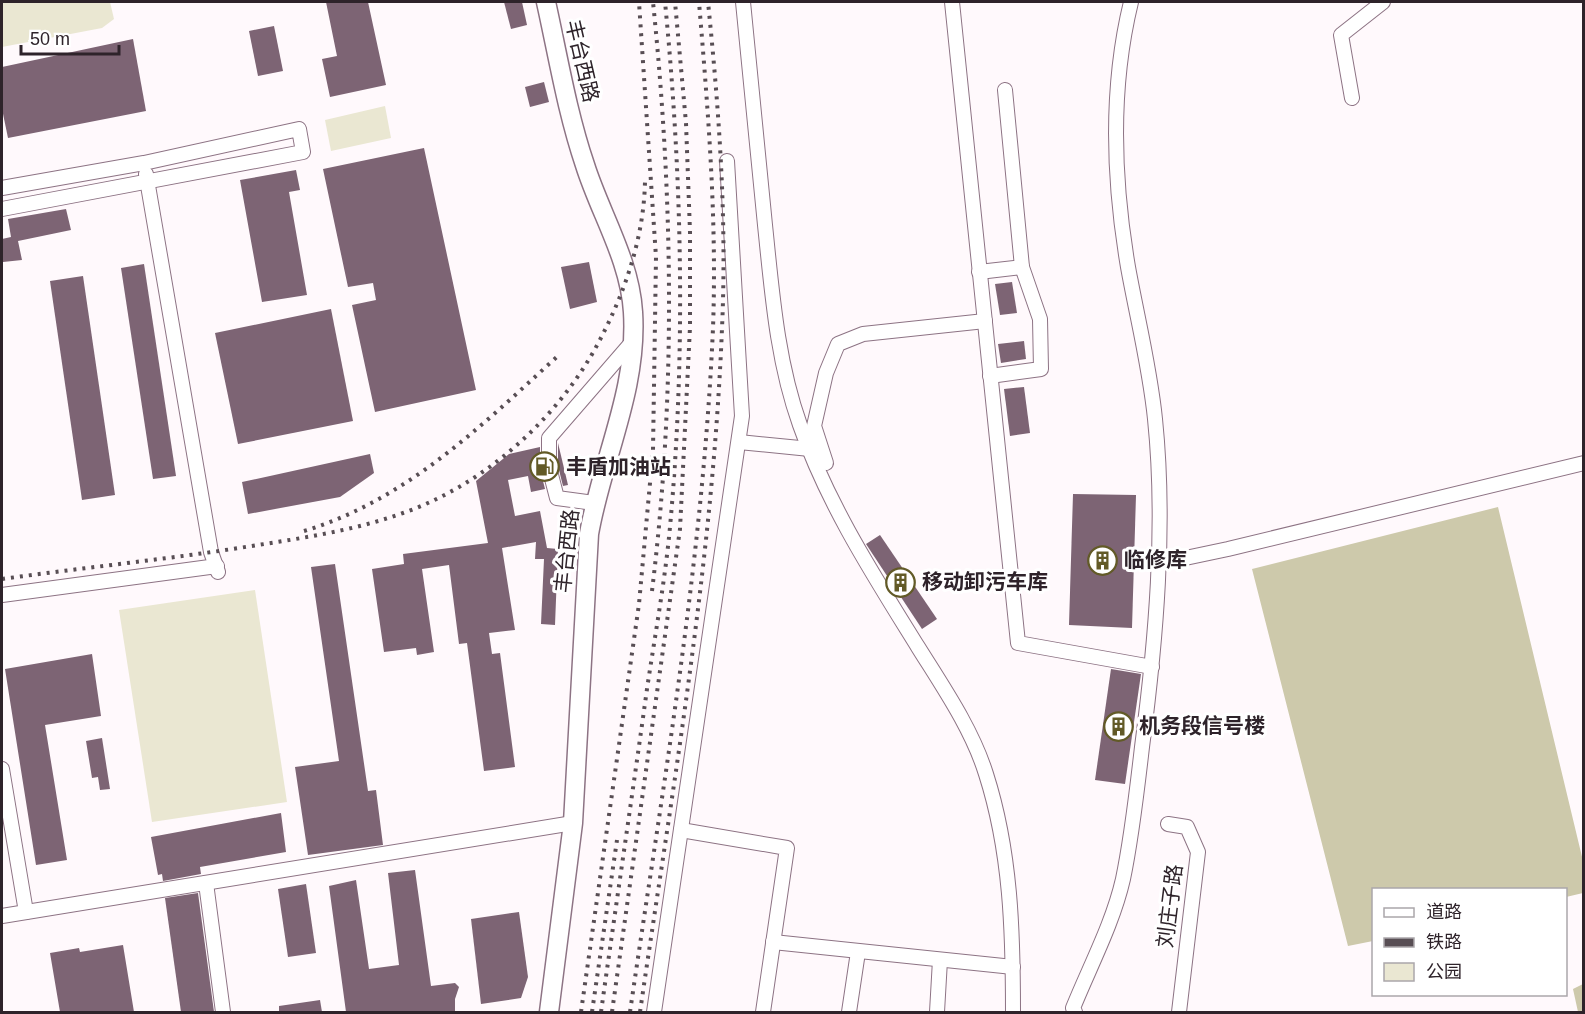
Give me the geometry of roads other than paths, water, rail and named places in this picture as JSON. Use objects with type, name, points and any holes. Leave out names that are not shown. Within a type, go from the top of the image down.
[{"type":"main road","name":"丰台西路","points":[[546,2],[585,167],[627,279],[633,310],[633,341],[621,417],[594,503],[585,568],[573,823],[549,1012]]},
{"type":"street","points":[[743,2],[778,334],[789,393],[810,449],[841,518],[968,731],[986,773],[1006,856],[1013,967],[1013,1012]]},
{"type":"street","points":[[952,2],[1018,643],[1152,667]]},
{"type":"street","points":[[1076,1012],[1072,1008],[1106,930],[1123,880],[1152,667],[1157,609],[1156,564],[1160,484],[1155,416],[1128,264],[1116,176],[1116,119],[1121,43],[1131,2]]},
{"type":"street","points":[[1352,98],[1341,35],[1383,2]]},
{"type":"street","points":[[990,376],[1041,369],[1040,319],[1022,267],[1005,90]]},
{"type":"street","points":[[2,188],[144,163],[299,129],[303,152],[2,209]]},
{"type":"street","points":[[654,1012],[742,416],[741,354],[727,161]]},
{"type":"street","points":[[2,595],[217,569],[211,552],[144,163]]},
{"type":"street","points":[[979,272],[1022,267]]},
{"type":"street","points":[[841,518],[836,487],[817,442],[814,426],[826,373],[838,344],[863,334],[985,321]]},
{"type":"street","points":[[594,503],[557,498],[549,467],[549,438],[633,341]]},
{"type":"street","points":[[739,442],[810,449]]},
{"type":"street","points":[[1156,564],[1228,549],[1584,463]]},
{"type":"street","points":[[2,769],[26,912]]},
{"type":"street","points":[[2,916],[573,823]]},
{"type":"street","name":"刘庄子路","points":[[1168,824],[1187,827],[1198,852],[1179,1012]]},
{"type":"street","points":[[681,830],[786,848],[763,1012]]},
{"type":"street","points":[[206,883],[223,1012]]},
{"type":"street","points":[[773,942],[1013,967]]},
{"type":"street","points":[[849,1012],[858,952]]},
{"type":"street","points":[[937,1012],[940,960]]},
{"type":"railway","points":[[581,1012],[639,604],[653,450],[656,257],[639,2]]},
{"type":"railway","points":[[652,591],[665,444],[669,296],[665,149],[653,2]]},
{"type":"railway","points":[[601,1012],[665,568],[675,461],[680,264],[675,133],[665,2]]},
{"type":"railway","points":[[612,1012],[680,529],[690,327],[690,232],[686,123],[675,2]]},
{"type":"railway","points":[[630,1012],[680,671],[708,414],[713,328],[714,246],[699,2]]},
{"type":"railway","points":[[640,1012],[701,586],[717,414],[722,328],[723,205],[716,83],[708,2]]},
{"type":"railway","points":[[2,579],[209,552],[322,534],[383,520],[433,501],[461,486],[514,448],[537,426],[578,376],[595,349],[614,310],[630,268],[641,225],[645,181]]},
{"type":"railway","points":[[304,531],[341,517],[410,480],[472,433],[560,354]]},
{"type":"railway","points":[[592,1012],[617,840]]},
{"type":"place","name":"丰盾加油站","points":[[545,467]]},
{"type":"place","name":"临修库","points":[[1103,560]]},
{"type":"place","name":"移动卸污车库","points":[[901,582]]},
{"type":"place","name":"机务段信号楼","points":[[1118,726]]}]
